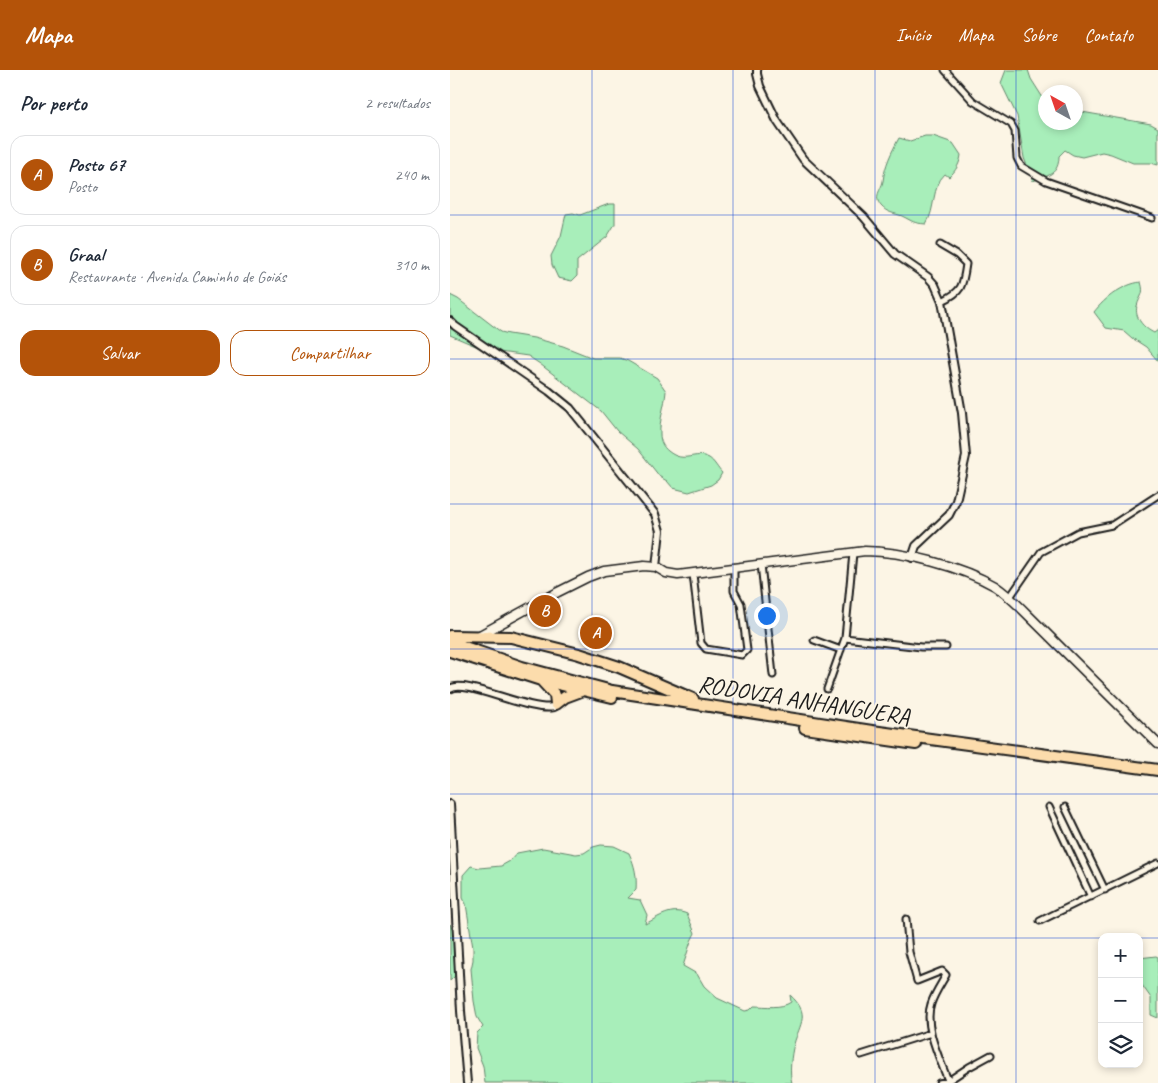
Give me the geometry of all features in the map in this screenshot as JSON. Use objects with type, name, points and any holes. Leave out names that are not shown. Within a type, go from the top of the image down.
[{"type":"highway","points":[[450,636],[511,637],[592,658],[619,667],[708,706]]},
{"type":"highway","name":"RODOVIA ANHANGUERA","points":[[450,642],[522,667],[612,691],[872,731],[1158,770]]},
{"type":"highway","name":"RODOVIA ANHANGUERA","points":[[450,651],[541,680],[619,698],[864,737],[1158,776]]},
{"type":"highway","points":[[541,680],[555,695],[556,704]]},
{"type":"highway","points":[[556,704],[565,697],[582,691]]},
{"type":"main road","points":[[478,636],[513,615],[604,571],[644,566],[656,567],[666,573],[678,575],[693,574],[874,551],[912,558],[971,574],[996,587],[1010,597],[1158,744]]},
{"type":"street","points":[[757,70],[760,86],[777,121],[803,159],[863,216],[895,254],[928,277],[935,285],[942,301],[962,413],[966,456],[956,501],[949,515],[916,546],[912,558]]},
{"type":"street","points":[[945,70],[973,101],[1011,124],[1015,131],[1017,158],[1021,166],[1054,184],[1152,218]]},
{"type":"street","points":[[940,245],[957,255],[966,264],[964,280],[958,293],[942,301]]},
{"type":"street","points":[[450,321],[549,391],[570,408],[588,429],[655,514],[660,531],[656,567]]},
{"type":"street","points":[[1010,597],[1041,552],[1078,532],[1112,525],[1158,495]]},
{"type":"street","points":[[827,689],[845,638],[853,553]]},
{"type":"street","points":[[761,564],[772,675]]},
{"type":"street","points":[[693,574],[701,643],[706,648],[742,655],[747,650],[741,604],[734,591],[734,569]]},
{"type":"street","points":[[845,638],[921,647],[946,647]]},
{"type":"street","points":[[814,640],[841,650]]},
{"type":"street","points":[[450,689],[459,685],[466,686],[509,700],[543,708],[554,707],[556,704]]},
{"type":"street","points":[[450,804],[461,1011],[467,1083]]},
{"type":"street","points":[[1065,806],[1105,890]]},
{"type":"street","points":[[1049,807],[1091,897]]},
{"type":"street","points":[[1040,921],[1158,863]]},
{"type":"street","points":[[906,920],[909,952],[917,981],[942,971],[946,976],[931,1004],[929,1020],[931,1033],[949,1082]]},
{"type":"street","points":[[861,1055],[931,1033]]},
{"type":"street","points":[[939,1083],[949,1082],[962,1071],[991,1055]]},
{"type":"green space","points":[[1006,70],[1028,70],[1038,90],[1038,130],[1083,130],[1083,112],[1151,124],[1158,128],[1158,165],[1133,163],[1102,152],[1082,157],[1073,155],[1065,150],[1059,156],[1055,171],[1048,176],[1033,181],[1024,158],[1017,116],[1001,83]]},
{"type":"green space","points":[[925,136],[933,136],[953,143],[961,155],[959,164],[954,172],[949,177],[945,174],[941,179],[935,192],[931,212],[926,224],[914,222],[886,210],[881,206],[878,199],[887,164],[899,138],[910,141]]},
{"type":"green space","points":[[609,204],[615,204],[615,224],[607,237],[577,261],[577,276],[572,281],[558,278],[552,265],[551,256],[561,236],[566,214],[580,215]]},
{"type":"green space","points":[[1141,282],[1142,292],[1136,310],[1137,315],[1141,322],[1154,333],[1158,330],[1158,361],[1146,347],[1124,331],[1106,328],[1094,312],[1115,292],[1134,283]]},
{"type":"green space","points":[[450,295],[501,332],[563,346],[593,358],[620,358],[657,378],[666,391],[660,429],[663,446],[679,457],[704,456],[709,458],[722,473],[718,480],[711,485],[689,492],[673,488],[660,477],[638,449],[617,431],[601,411],[540,364],[528,356],[485,350],[450,335]]},
{"type":"green space","points":[[601,845],[614,846],[629,853],[635,871],[636,890],[628,898],[640,900],[647,915],[645,924],[670,912],[687,914],[695,933],[683,966],[697,974],[704,986],[717,998],[745,1011],[750,1010],[754,1006],[783,1006],[791,1002],[790,995],[796,1002],[802,1013],[802,1019],[792,1053],[792,1083],[485,1083],[483,1066],[476,1048],[477,1033],[483,1027],[477,1017],[474,1001],[471,969],[473,948],[466,904],[463,898],[463,875],[471,866],[479,868],[501,866],[510,861],[517,853],[543,848],[576,854],[584,853],[593,847]]},
{"type":"green space","points":[[450,924],[457,941],[457,974],[450,981]]},
{"type":"green space","points":[[1158,957],[1158,1018],[1151,1015],[1151,998],[1143,987],[1143,958]]},
{"type":"place","name":"Graal","points":[[545,611]]},
{"type":"place","name":"Posto 67","points":[[596,633]]}]
